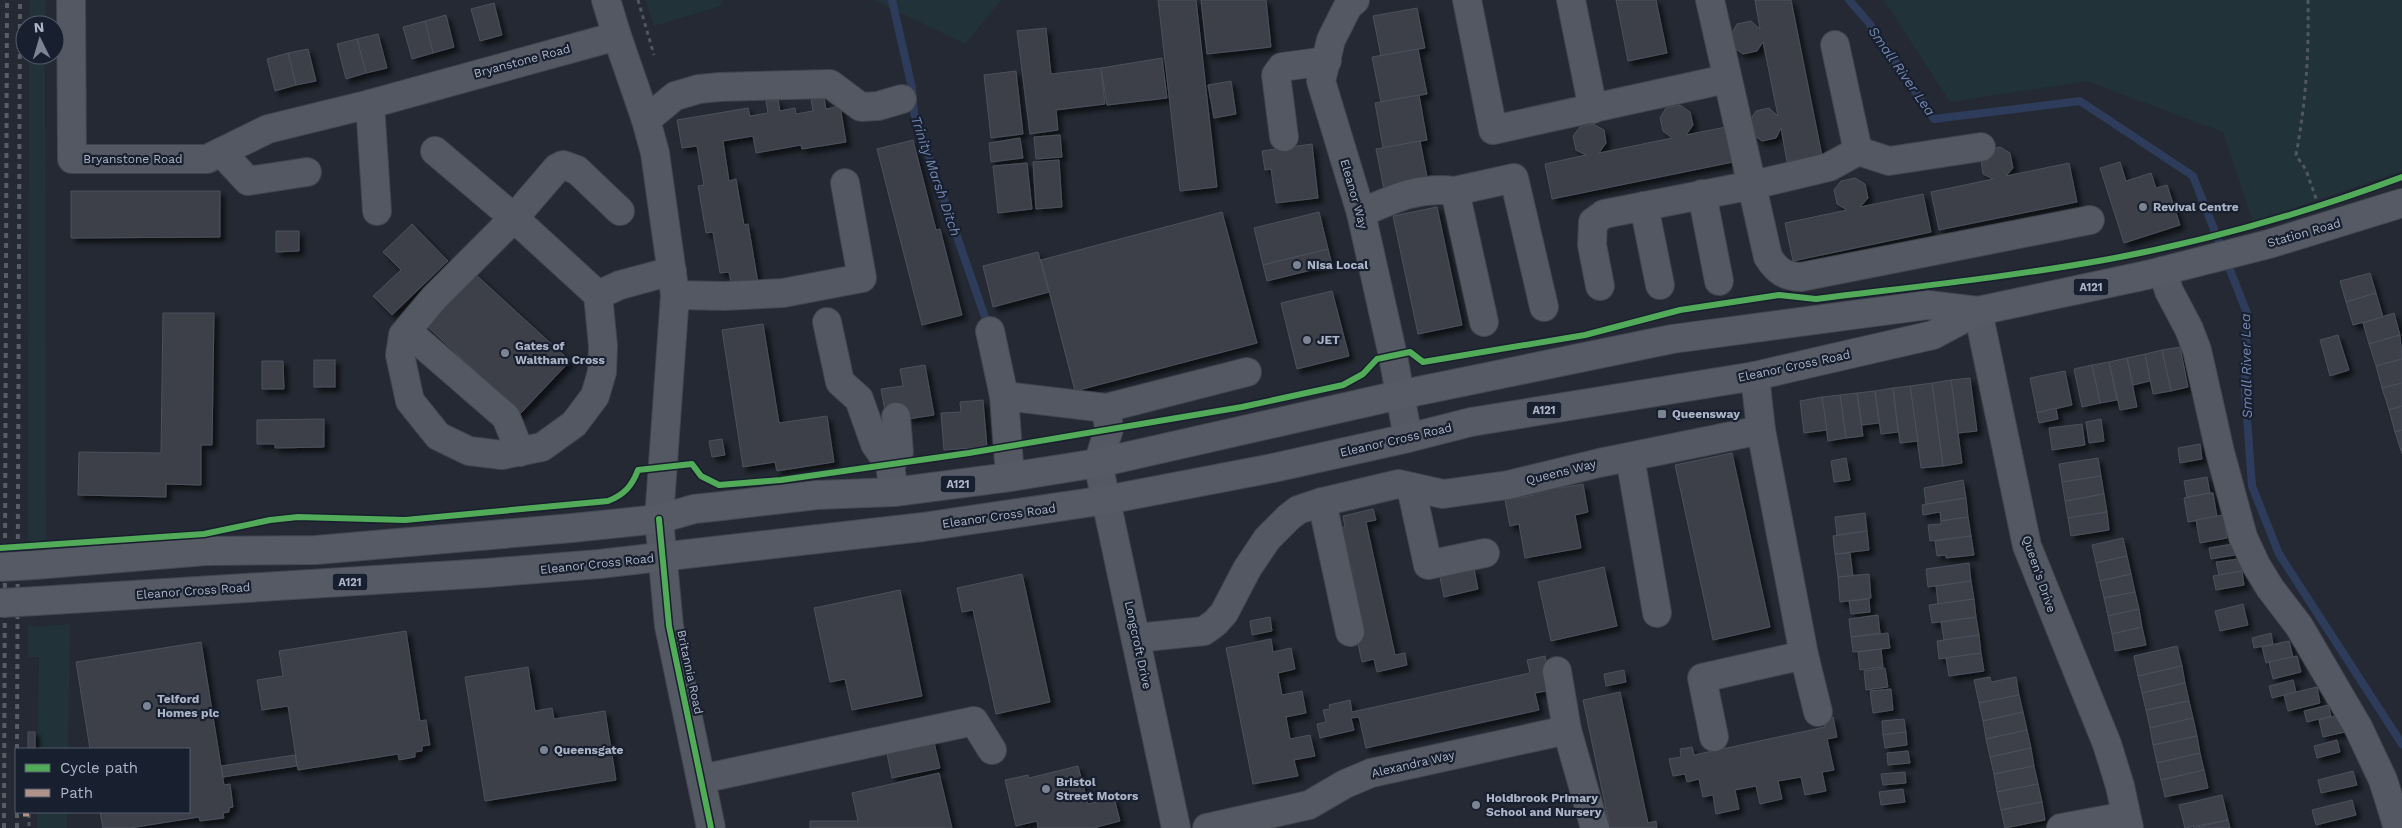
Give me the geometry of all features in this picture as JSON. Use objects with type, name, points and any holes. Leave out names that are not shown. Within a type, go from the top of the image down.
[{"type":"main road","name":"Station Road","points":[[2204,260],[2401,207]]},
{"type":"main road","name":"Eleanor Cross Road","points":[[0,603],[487,573],[662,557],[923,527],[1106,500],[1408,438],[1471,422],[1755,376],[1933,335],[1978,311],[2163,271],[2204,260]]},
{"type":"main road","name":"Eleanor Cross Road","points":[[0,567],[206,552],[316,550],[659,519],[694,509],[817,495],[894,492],[1010,477],[1098,463],[1398,395],[1672,339],[1928,305],[1978,311]]},
{"type":"street","name":"Bryanstone Road","points":[[71,0],[72,159],[207,159],[268,129],[370,104],[617,36]]},
{"type":"street","points":[[606,0],[655,152],[674,283],[659,519]]},
{"type":"street","points":[[1467,0],[1493,130],[1726,79]]},
{"type":"street","points":[[1571,0],[1593,109]]},
{"type":"street","points":[[1710,0],[1726,79],[1753,185],[1768,257],[1778,271],[1788,276],[1801,277],[1826,273],[2090,220]]},
{"type":"street","name":"Eleanor Way","points":[[1346,2],[1332,40],[1322,80],[1361,214],[1393,356],[1398,395],[1408,438]]},
{"type":"street","points":[[1836,45],[1858,151]]},
{"type":"street","points":[[1284,137],[1276,75],[1282,67],[1328,61]]},
{"type":"street","points":[[646,120],[675,96],[687,91],[720,87],[830,84],[861,107],[878,106],[902,99]]},
{"type":"street","points":[[370,104],[377,211]]},
{"type":"street","points":[[1600,286],[1592,245],[1593,222],[1604,214],[1753,185],[1829,166],[1858,151],[1889,161],[1981,147]]},
{"type":"street","points":[[435,151],[514,218],[598,295],[603,346],[602,372],[595,396],[574,424],[542,448],[502,455],[469,451],[438,436],[410,401],[400,355],[403,335],[435,297],[514,218],[557,168],[563,165],[577,170],[620,211]]},
{"type":"street","points":[[221,152],[248,181],[307,172]]},
{"type":"street","points":[[1361,214],[1401,196],[1436,189],[1455,191],[1514,178],[1544,307]]},
{"type":"street","points":[[598,295],[620,285],[674,283],[724,296],[783,293],[862,278],[845,183]]},
{"type":"street","points":[[1455,191],[1484,322]]},
{"type":"street","points":[[1702,194],[1719,281]]},
{"type":"street","points":[[1644,206],[1660,285]]},
{"type":"street","points":[[2163,271],[2169,291],[2189,328],[2197,350],[2220,452],[2243,537],[2256,565],[2270,588],[2299,626],[2358,727],[2383,780],[2398,828]]},
{"type":"street","name":"Queen's Drive","points":[[1978,311],[2027,546],[2115,766],[2127,822]]},
{"type":"street","points":[[827,322],[840,382],[859,399],[875,444],[890,465],[894,492]]},
{"type":"street","points":[[407,331],[506,417],[520,452]]},
{"type":"street","points":[[990,331],[1004,396],[1010,477]]},
{"type":"street","points":[[1004,396],[1106,408],[1247,372]]},
{"type":"street","points":[[1755,376],[1761,430],[1804,655],[1818,712]]},
{"type":"street","points":[[1098,463],[1108,430],[1106,408]]},
{"type":"street","points":[[890,465],[900,452],[896,416]]},
{"type":"street","name":"Queens Way","points":[[1137,638],[1204,631],[1215,624],[1224,613],[1247,569],[1267,539],[1294,514],[1322,502],[1398,484],[1443,494],[1508,485],[1761,430]]},
{"type":"street","points":[[1630,457],[1657,613]]},
{"type":"street","name":"Longcroft Drive","points":[[1098,463],[1137,638],[1176,828]]},
{"type":"street","points":[[1410,487],[1428,565],[1486,553]]},
{"type":"street","points":[[1322,502],[1350,632]]},
{"type":"street","name":"Britannia Road","points":[[659,519],[669,626],[711,828]]},
{"type":"street","points":[[1714,737],[1702,678],[1804,655]]},
{"type":"street","points":[[1557,671],[1567,730],[1595,828]]},
{"type":"street","points":[[701,779],[974,721],[992,750]]},
{"type":"street","name":"Alexandra Way","points":[[1207,828],[1309,805],[1345,784],[1371,773],[1567,730]]},
{"type":"street","points":[[2061,828],[2127,822]]},
{"type":"path","points":[[2308,0],[2309,53],[2305,103],[2296,155],[2306,170],[2318,206]]},
{"type":"path","points":[[2309,208],[2327,203]]},
{"type":"path","points":[[29,814],[29,828]]},
{"type":"shaded area","points":[[30,0],[46,0],[45,15],[29,15]]},
{"type":"shaded area","points":[[646,0],[722,0],[720,6],[654,26]]},
{"type":"shaded area","points":[[874,0],[1001,0],[965,44]]},
{"type":"shaded area","points":[[1884,0],[2402,0],[2402,171],[2253,222],[2223,132],[2087,81],[1950,102]]},
{"type":"shaded area","points":[[29,65],[45,65],[46,540],[28,543]]},
{"type":"shaded area","points":[[70,624],[68,748],[38,748],[39,657],[28,657],[28,625],[39,627]]},
{"type":"shaded area","points":[[37,813],[67,813],[67,828],[37,828]]},
{"type":"building","points":[[1158,0],[1196,0],[1217,187],[1180,191]]},
{"type":"building","points":[[1201,0],[1266,0],[1271,47],[1207,54]]},
{"type":"building","points":[[1616,0],[1656,0],[1667,53],[1628,61]]},
{"type":"building","points":[[1755,0],[1791,0],[1823,161],[1788,168],[1781,128],[1776,138],[1762,141],[1752,134],[1749,122],[1756,111],[1769,108],[1778,116],[1763,42],[1757,51],[1743,54],[1733,47],[1731,35],[1737,24],[1751,21],[1760,29]]},
{"type":"building","points":[[494,3],[502,35],[480,41],[471,9]]},
{"type":"building","points":[[1417,8],[1425,48],[1381,56],[1373,16]]},
{"type":"building","points":[[446,15],[454,47],[433,53],[425,21]]},
{"type":"building","points":[[425,21],[433,53],[412,59],[403,27]]},
{"type":"building","points":[[1046,28],[1051,74],[1101,68],[1105,104],[1056,110],[1058,130],[1030,134],[1017,31]]},
{"type":"building","points":[[378,34],[387,68],[366,73],[357,39]]},
{"type":"building","points":[[357,39],[366,73],[346,79],[337,44]]},
{"type":"building","points":[[308,49],[316,81],[296,85],[288,53]]},
{"type":"building","points":[[1418,49],[1427,94],[1381,102],[1372,57]]},
{"type":"building","points":[[288,53],[296,85],[275,91],[267,59]]},
{"type":"building","points":[[1162,58],[1167,98],[1107,105],[1101,68]]},
{"type":"building","points":[[1016,71],[1023,134],[991,138],[984,75]]},
{"type":"building","points":[[1231,81],[1236,114],[1214,118],[1208,85]]},
{"type":"building","points":[[1419,95],[1427,140],[1383,148],[1375,103]]},
{"type":"building","points":[[824,98],[826,109],[840,106],[846,142],[802,149],[801,145],[756,153],[753,136],[723,141],[729,181],[736,179],[744,225],[748,224],[758,283],[732,288],[729,272],[720,273],[713,232],[706,233],[698,186],[704,185],[697,146],[682,148],[677,120],[748,108],[750,116],[768,113],[766,101],[778,100],[780,111],[795,108],[796,114],[813,111],[811,100]]},
{"type":"building","points":[[1680,105],[1690,112],[1693,125],[1686,135],[1726,127],[1733,162],[1552,199],[1545,164],[1586,155],[1576,150],[1573,136],[1580,127],[1593,124],[1604,130],[1606,143],[1599,153],[1672,138],[1663,131],[1660,118],[1666,108]]},
{"type":"building","points":[[1060,135],[1062,157],[1036,159],[1034,137]]},
{"type":"building","points":[[1020,138],[1023,158],[991,162],[989,143]]},
{"type":"building","points":[[913,140],[936,230],[940,229],[962,315],[922,325],[877,149]]},
{"type":"building","points":[[1420,141],[1428,182],[1384,190],[1376,149]]},
{"type":"building","points":[[1312,144],[1318,198],[1276,203],[1271,169],[1265,170],[1262,151]]},
{"type":"building","points":[[2000,147],[2010,153],[2013,168],[2006,176],[2069,163],[2077,202],[1939,230],[1931,192],[1993,179],[1983,174],[1981,160],[1987,150]]},
{"type":"building","points":[[1059,160],[1062,207],[1036,209],[1033,162]]},
{"type":"building","name":"Revival Centre","points":[[2120,162],[2126,181],[2151,173],[2156,188],[2167,185],[2180,225],[2124,243],[2100,168]]},
{"type":"building","points":[[1027,163],[1032,209],[998,213],[993,166]]},
{"type":"building","points":[[1855,178],[1865,184],[1868,198],[1860,207],[1923,194],[1931,232],[1793,261],[1785,223],[1847,210],[1837,204],[1834,190],[1841,181]]},
{"type":"building","points":[[71,191],[220,191],[220,237],[71,238]]},
{"type":"building","points":[[1437,207],[1462,325],[1418,334],[1393,216]]},
{"type":"building","points":[[1222,212],[1257,343],[1075,391],[1041,260]]},
{"type":"building","points":[[1319,212],[1328,249],[1263,265],[1254,228]]},
{"type":"building","points":[[412,224],[448,261],[392,315],[373,296],[401,270],[383,252]]},
{"type":"building","points":[[276,231],[299,231],[299,251],[276,252]]},
{"type":"building","name":"Nisa Local","points":[[1328,249],[1332,265],[1267,281],[1263,265]]},
{"type":"building","points":[[1038,252],[1049,292],[993,307],[983,266]]},
{"type":"building","points":[[474,273],[570,361],[519,415],[474,405],[491,386],[426,325]]},
{"type":"building","points":[[2370,273],[2376,293],[2346,302],[2340,281]]},
{"type":"building","points":[[1332,291],[1349,356],[1297,369],[1281,303]]},
{"type":"building","points":[[2376,293],[2383,317],[2353,325],[2346,302]]},
{"type":"building","points":[[163,313],[214,313],[212,445],[201,445],[201,485],[166,484],[166,497],[78,495],[79,452],[161,453]]},
{"type":"building","points":[[2394,313],[2400,335],[2369,344],[2363,323]]},
{"type":"building","points":[[763,324],[779,423],[827,416],[834,462],[777,471],[775,462],[743,467],[722,330]]},
{"type":"building","points":[[2338,335],[2349,370],[2330,376],[2320,340]]},
{"type":"building","points":[[2400,335],[2402,359],[2376,366],[2369,344]]},
{"type":"building","points":[[2180,347],[2188,387],[2171,391],[2162,350]]},
{"type":"building","points":[[2162,350],[2171,391],[2153,394],[2145,354]]},
{"type":"building","points":[[2145,354],[2150,381],[2133,385],[2127,358]]},
{"type":"building","points":[[2127,358],[2137,407],[2120,410],[2109,362]]},
{"type":"building","points":[[2402,359],[2402,383],[2382,388],[2376,366]]},
{"type":"building","points":[[314,360],[335,360],[335,387],[314,387]]},
{"type":"building","points":[[262,361],[283,361],[284,389],[262,389]]},
{"type":"building","points":[[2109,362],[2117,400],[2100,403],[2092,365]]},
{"type":"building","points":[[925,365],[934,415],[908,419],[906,407],[885,411],[881,389],[903,386],[900,369]]},
{"type":"building","points":[[2092,365],[2100,403],[2082,407],[2074,369]]},
{"type":"building","points":[[2065,371],[2072,405],[2037,413],[2030,378]]},
{"type":"building","points":[[1970,378],[1977,431],[1958,433],[1951,380]]},
{"type":"building","points":[[1951,380],[1962,463],[1943,466],[1932,383]]},
{"type":"building","points":[[1932,383],[1943,466],[1921,468],[1910,386]]},
{"type":"building","points":[[2402,383],[2402,406],[2389,410],[2382,388]]},
{"type":"building","points":[[1910,386],[1918,441],[1900,443],[1893,388]]},
{"type":"building","points":[[1893,388],[1898,432],[1881,434],[1875,391]]},
{"type":"building","points":[[1875,391],[1879,423],[1862,425],[1857,393]]},
{"type":"building","points":[[1857,393],[1863,436],[1846,438],[1840,395]]},
{"type":"building","points":[[1840,395],[1846,438],[1828,441],[1822,397]]},
{"type":"building","points":[[1822,397],[1827,430],[1804,433],[1800,401]]},
{"type":"building","points":[[983,400],[987,447],[944,450],[941,413],[961,412],[960,402]]},
{"type":"building","points":[[2402,406],[2402,430],[2395,432],[2389,410]]},
{"type":"building","points":[[2056,408],[2058,419],[2039,423],[2037,413]]},
{"type":"building","points":[[324,419],[324,447],[275,448],[275,444],[257,444],[257,420]]},
{"type":"building","points":[[2101,419],[2104,441],[2089,443],[2086,422]]},
{"type":"building","points":[[2082,424],[2085,445],[2052,450],[2049,428]]},
{"type":"building","points":[[2402,430],[2402,454],[2395,432]]},
{"type":"building","points":[[722,439],[725,455],[712,457],[709,441]]},
{"type":"building","points":[[2200,444],[2202,459],[2180,463],[2178,448]]},
{"type":"building","points":[[1732,453],[1770,627],[1713,640],[1675,465]]},
{"type":"building","points":[[1846,458],[1850,480],[1834,482],[1831,461]]},
{"type":"building","points":[[2098,458],[2101,476],[2062,482],[2059,464]]},
{"type":"building","points":[[2101,476],[2104,494],[2065,501],[2062,482]]},
{"type":"building","points":[[2207,477],[2210,493],[2187,497],[2184,481]]},
{"type":"building","points":[[1963,480],[1966,498],[1926,504],[1924,488]]},
{"type":"building","points":[[1583,484],[1588,512],[1575,515],[1581,548],[1525,558],[1519,524],[1510,526],[1505,500],[1534,495],[1533,490],[1559,485],[1560,488]]},
{"type":"building","points":[[2213,493],[2217,517],[2188,522],[2184,498]]},
{"type":"building","points":[[2104,494],[2107,512],[2068,518],[2065,501]]},
{"type":"building","points":[[1966,498],[1968,517],[1941,521],[1940,512],[1923,515],[1922,505]]},
{"type":"building","points":[[1373,509],[1376,520],[1366,522],[1395,655],[1405,653],[1407,665],[1377,672],[1374,659],[1362,662],[1333,529],[1345,527],[1343,516]]},
{"type":"building","points":[[2107,512],[2109,530],[2071,536],[2068,518]]},
{"type":"building","points":[[1865,513],[1867,531],[1837,535],[1835,517]]},
{"type":"building","points":[[2223,515],[2227,538],[2200,543],[2196,520]]},
{"type":"building","points":[[1968,517],[1971,536],[1930,541],[1928,525],[1941,524],[1941,521]]},
{"type":"building","points":[[1867,531],[1869,550],[1835,554],[1833,536]]},
{"type":"building","points":[[1971,536],[1974,555],[1946,558],[1946,555],[1937,556],[1935,541]]},
{"type":"building","points":[[2123,538],[2127,556],[2096,563],[2092,545]]},
{"type":"building","points":[[2233,544],[2235,555],[2211,559],[2209,548]]},
{"type":"building","points":[[1850,553],[1853,576],[1838,577],[1835,554]]},
{"type":"building","points":[[2127,556],[2131,574],[2100,581],[2096,563]]},
{"type":"building","points":[[2239,559],[2242,571],[2219,575],[2216,562]]},
{"type":"building","points":[[1969,563],[1971,581],[1928,587],[1926,569]]},
{"type":"building","points":[[1604,567],[1617,626],[1551,641],[1538,582]]},
{"type":"building","points":[[1474,569],[1478,589],[1444,597],[1440,577]]},
{"type":"building","points":[[2242,571],[2244,585],[2216,590],[2213,576]]},
{"type":"building","points":[[1022,574],[1050,702],[996,714],[973,610],[962,612],[957,588]]},
{"type":"building","points":[[1869,574],[1871,598],[1840,602],[1838,577]]},
{"type":"building","points":[[2131,574],[2135,592],[2104,598],[2100,581]]},
{"type":"building","points":[[1971,581],[1974,599],[1938,604],[1936,586]]},
{"type":"building","points":[[900,590],[922,696],[852,710],[845,679],[830,682],[814,608]]},
{"type":"building","points":[[2135,592],[2139,609],[2108,616],[2104,598]]},
{"type":"building","points":[[1869,599],[1870,612],[1851,614],[1849,601]]},
{"type":"building","points":[[1974,599],[1976,617],[1932,623],[1929,605]]},
{"type":"building","points":[[2243,604],[2248,625],[2220,631],[2215,611]]},
{"type":"building","points":[[2139,609],[2142,627],[2112,634],[2108,616]]},
{"type":"building","points":[[1878,615],[1880,633],[1851,637],[1849,619]]},
{"type":"building","points":[[1270,617],[1272,631],[1252,635],[1250,621]]},
{"type":"building","points":[[1976,617],[1979,635],[1944,640],[1941,622]]},
{"type":"building","points":[[2142,627],[2146,645],[2115,651],[2112,634]]},
{"type":"building","points":[[406,631],[420,721],[426,720],[430,745],[422,746],[422,751],[415,752],[415,757],[399,760],[398,754],[298,770],[288,706],[262,710],[257,680],[283,676],[279,651]]},
{"type":"building","points":[[1888,633],[1890,648],[1853,652],[1851,637]]},
{"type":"building","points":[[2271,633],[2273,644],[2254,648],[2252,638]]},
{"type":"building","points":[[1979,635],[1981,653],[1939,659],[1937,641]]},
{"type":"building","points":[[1271,639],[1273,652],[1291,648],[1295,669],[1278,673],[1282,695],[1302,691],[1306,713],[1286,717],[1290,739],[1310,735],[1315,756],[1294,760],[1298,776],[1253,784],[1226,648]]},
{"type":"building","points":[[2289,641],[2293,657],[2266,663],[2262,647]]},
{"type":"building","name":"Telford Homes plc","points":[[201,642],[224,785],[230,784],[233,807],[229,808],[229,812],[223,813],[224,818],[200,821],[199,817],[130,828],[103,828],[100,813],[190,813],[190,748],[90,748],[76,662]]},
{"type":"building","points":[[2177,646],[2182,666],[2138,676],[2134,656]]},
{"type":"building","points":[[1881,649],[1883,667],[1860,670],[1858,652]]},
{"type":"building","points":[[1981,653],[1984,671],[1949,676],[1946,658]]},
{"type":"building","points":[[1545,656],[1552,690],[1535,693],[1539,710],[1366,748],[1359,717],[1351,718],[1354,730],[1320,738],[1317,724],[1326,722],[1323,710],[1330,709],[1329,705],[1350,700],[1352,712],[1530,673],[1527,660]]},
{"type":"building","points":[[2297,656],[2301,672],[2273,679],[2269,662]]},
{"type":"building","points":[[2182,666],[2185,683],[2142,693],[2138,676]]},
{"type":"building","name":"Queensgate","points":[[528,667],[535,711],[552,708],[554,719],[605,711],[616,780],[485,801],[465,677]]},
{"type":"building","points":[[1885,668],[1888,687],[1866,690],[1864,671]]},
{"type":"building","points":[[1624,670],[1626,682],[1606,686],[1604,674]]},
{"type":"building","points":[[1990,677],[1991,682],[2016,677],[2019,695],[1979,703],[1974,680]]},
{"type":"building","points":[[2293,680],[2296,692],[2272,698],[2269,686]]},
{"type":"building","points":[[2185,683],[2189,701],[2146,710],[2142,693]]},
{"type":"building","points":[[2317,687],[2320,703],[2288,711],[2284,695]]},
{"type":"building","points":[[1891,689],[1893,710],[1873,713],[1870,691]]},
{"type":"building","points":[[1620,692],[1648,823],[1656,821],[1657,828],[1610,828],[1583,700]]},
{"type":"building","points":[[2019,695],[2023,712],[1983,721],[1979,703]]},
{"type":"building","points":[[2189,701],[2193,718],[2150,728],[2146,710]]},
{"type":"building","points":[[2328,705],[2331,716],[2307,722],[2304,711]]},
{"type":"building","points":[[2023,712],[2027,730],[1986,739],[1983,721]]},
{"type":"building","points":[[2335,716],[2345,732],[2323,737],[2319,720]]},
{"type":"building","points":[[1833,717],[1837,737],[1827,739],[1834,770],[1822,772],[1826,791],[1805,795],[1801,777],[1778,781],[1782,799],[1760,804],[1756,786],[1735,790],[1739,809],[1716,814],[1713,795],[1703,797],[1699,779],[1687,782],[1685,774],[1673,776],[1669,759],[1681,757],[1680,749],[1692,747],[1694,755],[1825,727],[1823,719]]},
{"type":"building","points":[[2193,718],[2197,736],[2153,745],[2150,728]]},
{"type":"building","points":[[1904,719],[1906,732],[1883,735],[1882,721]]},
{"type":"building","points":[[2027,730],[2031,748],[1990,757],[1986,739]]},
{"type":"building","points":[[28,732],[35,732],[35,748],[28,748]]},
{"type":"building","points":[[1906,732],[1907,745],[1885,748],[1883,735]]},
{"type":"building","points":[[2197,736],[2200,753],[2157,763],[2153,745]]},
{"type":"building","points":[[933,738],[940,768],[892,778],[886,749]]},
{"type":"building","points":[[2337,740],[2340,752],[2317,758],[2314,746]]},
{"type":"building","points":[[2031,748],[2034,766],[1994,774],[1990,757]]},
{"type":"building","points":[[1908,751],[1910,763],[1888,765],[1887,753]]},
{"type":"building","points":[[2200,753],[2204,770],[2161,780],[2157,763]]},
{"type":"building","points":[[295,755],[297,766],[223,777],[221,766]]},
{"type":"building","name":"Bristol Street Motors","points":[[1078,766],[1088,804],[1114,798],[1120,821],[1093,828],[1038,828],[1037,821],[1016,826],[1005,780],[1028,775],[1029,778]]},
{"type":"building","points":[[2034,766],[2038,784],[1997,792],[1994,774]]},
{"type":"building","points":[[2204,770],[2208,788],[2165,797],[2161,780]]},
{"type":"building","points":[[2353,771],[2357,785],[2321,793],[2318,780]]},
{"type":"building","points":[[1905,772],[1906,783],[1883,785],[1881,774]]},
{"type":"building","points":[[939,773],[952,828],[810,828],[810,821],[858,821],[852,793]]},
{"type":"building","points":[[2038,784],[2042,802],[2001,810],[1997,792]]},
{"type":"building","points":[[1903,789],[1905,802],[1881,805],[1879,792]]},
{"type":"building","points":[[2222,795],[2228,820],[2185,828],[2179,805]]},
{"type":"building","points":[[2352,800],[2356,815],[2316,825],[2312,810]]},
{"type":"building","points":[[2042,802],[2045,820],[2005,828],[2001,810]]},
{"type":"building","points":[[2228,820],[2230,828],[2193,828]]},
{"type":"waterway","name":"Trinity Marsh Ditch","points":[[892,0],[912,88],[914,113],[986,320]]},
{"type":"waterway","name":"Small River Lea","points":[[1849,0],[1869,23],[1934,119],[2080,101],[2193,176],[2247,313],[2245,391],[2252,486],[2279,554],[2402,744]]},
{"type":"railway","points":[[4,828],[7,0]]},
{"type":"railway","points":[[17,748],[20,0]]},
{"type":"railway","points":[[17,813],[17,828]]},
{"type":"marked path","points":[[23,814],[29,814]]},
{"type":"cycle path","points":[[0,548],[204,534],[270,520],[298,517],[405,520],[608,501],[619,496],[627,489],[638,470],[692,464],[701,476],[719,485],[781,480],[969,453],[1242,407],[1343,385],[1363,374],[1377,359],[1410,352],[1423,362],[1585,335],[1680,310],[1779,295],[1816,299],[1924,286],[2032,272],[2142,253],[2180,245],[2292,214],[2402,177]]},
{"type":"cycle path","points":[[659,519],[669,626],[711,828]]},
{"type":"place","name":"Revival Centre","points":[[2143,207]]},
{"type":"place","name":"Nisa Local","points":[[1297,265]]},
{"type":"place","name":"JET","points":[[1307,340]]},
{"type":"place","name":"Gates of Waltham Cross","points":[[505,353]]},
{"type":"place","name":"Queensway","points":[[1662,414]]},
{"type":"place","name":"Telford Homes plc","points":[[147,706]]},
{"type":"place","name":"Queensgate","points":[[544,750]]},
{"type":"place","name":"Bristol Street Motors","points":[[1046,789]]},
{"type":"place","name":"Holdbrook Primary School and Nursery","points":[[1476,805]]}]
